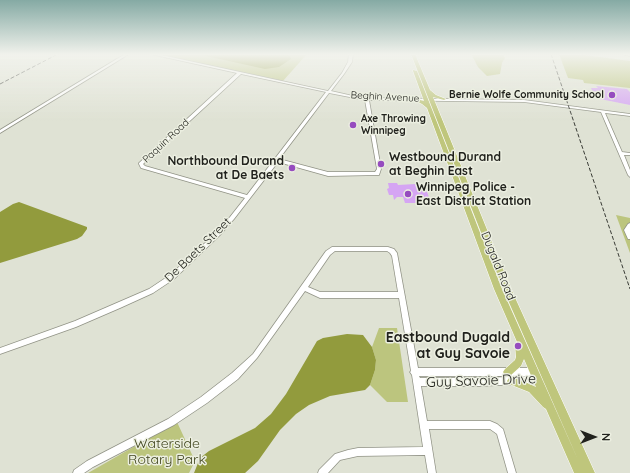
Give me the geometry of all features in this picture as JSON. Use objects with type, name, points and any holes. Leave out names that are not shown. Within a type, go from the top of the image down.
[{"type":"main road","name":"Dugald Road","points":[[419,76],[426,92]]},
{"type":"main road","name":"Dugald Road","points":[[421,76],[428,99],[508,291],[551,409],[579,473]]},
{"type":"main road","points":[[415,99],[426,92],[444,99]]},
{"type":"main road","points":[[415,99],[432,108],[444,99]]},
{"type":"main road","name":"Dugald Road","points":[[432,108],[481,244],[518,337],[590,473]]},
{"type":"main road","points":[[518,337],[521,357],[510,377],[532,389],[551,409]]},
{"type":"main road","points":[[584,460],[596,473]]},
{"type":"street","points":[[0,132],[92,76]]},
{"type":"street","name":"Paquin Road","points":[[237,76],[141,164],[143,167],[248,197]]},
{"type":"street","name":"Beghin Avenue","points":[[254,76],[367,99],[517,101],[630,115]]},
{"type":"street","name":"De Baets Street","points":[[0,351],[76,324],[131,301],[156,288],[172,277],[218,234],[277,160],[339,76]]},
{"type":"street","points":[[277,160],[328,174],[377,174],[379,169],[367,99]]},
{"type":"street","points":[[602,112],[630,175]]},
{"type":"street","points":[[620,152],[630,154]]},
{"type":"street","points":[[630,225],[627,230],[630,237]]},
{"type":"street","points":[[77,473],[90,464],[171,422],[204,400],[235,376],[255,356],[331,250],[388,249],[395,255],[432,473]]},
{"type":"street","points":[[304,288],[320,295],[401,295]]},
{"type":"street","name":"Guy Savoie Drive","points":[[414,372],[510,377]]},
{"type":"street","name":"Guy Savoie Drive","points":[[416,382],[540,376]]},
{"type":"street","points":[[424,425],[490,425],[494,427],[500,432],[512,473]]},
{"type":"street","points":[[322,473],[338,457],[348,454],[358,452],[428,451]]},
{"type":"green space","points":[[260,76],[287,76],[283,81]]},
{"type":"green space","points":[[567,76],[630,76],[630,88],[584,83],[583,80],[568,78]]},
{"type":"green space","points":[[616,215],[630,218],[630,253]]},
{"type":"green space","points":[[379,328],[397,328],[408,402],[387,402],[370,385],[375,370],[376,360],[372,347]]},
{"type":"green space","name":"Waterside Rotary Park","points":[[177,422],[195,461],[189,473],[88,473]]},
{"type":"shaded area","points":[[19,202],[87,227],[87,229],[82,236],[77,239],[0,263],[0,212]]},
{"type":"shaded area","points":[[347,334],[363,335],[372,347],[376,360],[375,370],[370,385],[365,390],[330,396],[309,405],[296,414],[280,430],[258,461],[245,473],[194,473],[200,458],[209,451],[255,428],[271,414],[286,394],[317,341],[323,338]]},
{"type":"building","name":"Bernie Wolfe Community School","points":[[596,86],[627,89],[630,92],[630,105],[595,98],[591,88],[598,88]]},
{"type":"building","name":"Winnipeg Police - East District Station","points":[[388,183],[397,183],[398,185],[415,184],[427,192],[429,197],[419,197],[420,203],[405,203],[403,197],[397,197],[394,200],[393,195],[389,195],[387,189],[389,188]]},
{"type":"railway","points":[[0,84],[15,76]]},
{"type":"railway","points":[[558,76],[630,289]]},
{"type":"place","name":"Bernie Wolfe Community School","points":[[612,95]]},
{"type":"place","name":"Axe Throwing Winnipeg","points":[[353,125]]},
{"type":"place","name":"Westbound Durand at Beghin East","points":[[381,164]]},
{"type":"place","name":"Northbound Durand at De Baets","points":[[292,168]]},
{"type":"place","name":"Winnipeg Police - East District Station","points":[[408,194]]},
{"type":"place","name":"Eastbound Dugald at Guy Savoie","points":[[518,346]]}]
